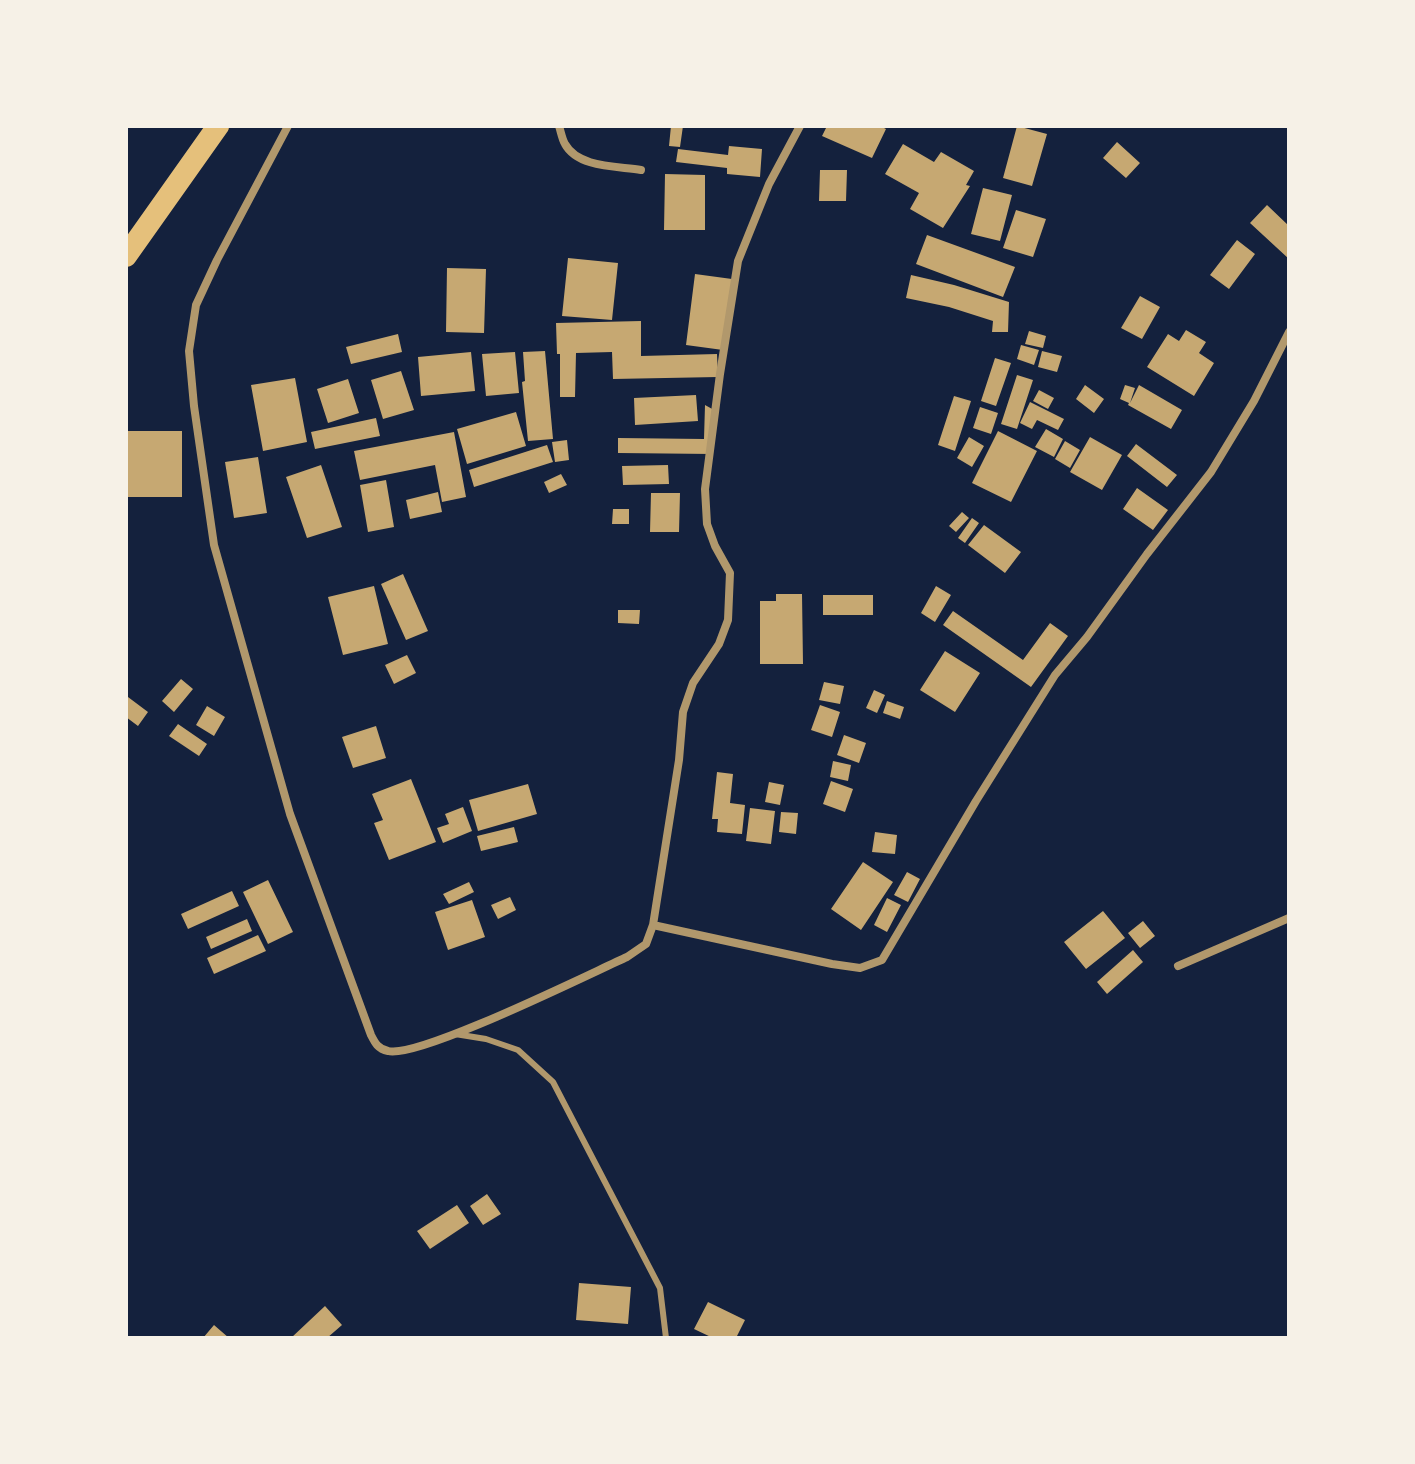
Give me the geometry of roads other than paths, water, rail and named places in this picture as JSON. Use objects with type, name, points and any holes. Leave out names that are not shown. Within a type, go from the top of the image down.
[{"type":"highway","points":[[126,256],[218,126]]},
{"type":"street","points":[[288,126],[196,305],[189,351],[214,545],[290,814],[371,1035],[378,1047],[390,1052],[455,1034],[627,957],[646,944],[653,925],[679,760],[683,712],[693,683],[719,644],[728,620],[730,573],[707,524],[705,489],[738,261],[769,184],[800,126]]},
{"type":"street","points":[[559,126],[566,146],[576,157],[641,170]]},
{"type":"street","points":[[653,925],[832,964],[860,968],[882,960],[1055,675],[1211,472],[1254,401],[1289,332]]},
{"type":"street","points":[[1178,966],[1289,918]]},
{"type":"lane","points":[[455,1034],[486,1039],[518,1050],[553,1082],[660,1288],[666,1338]]}]
